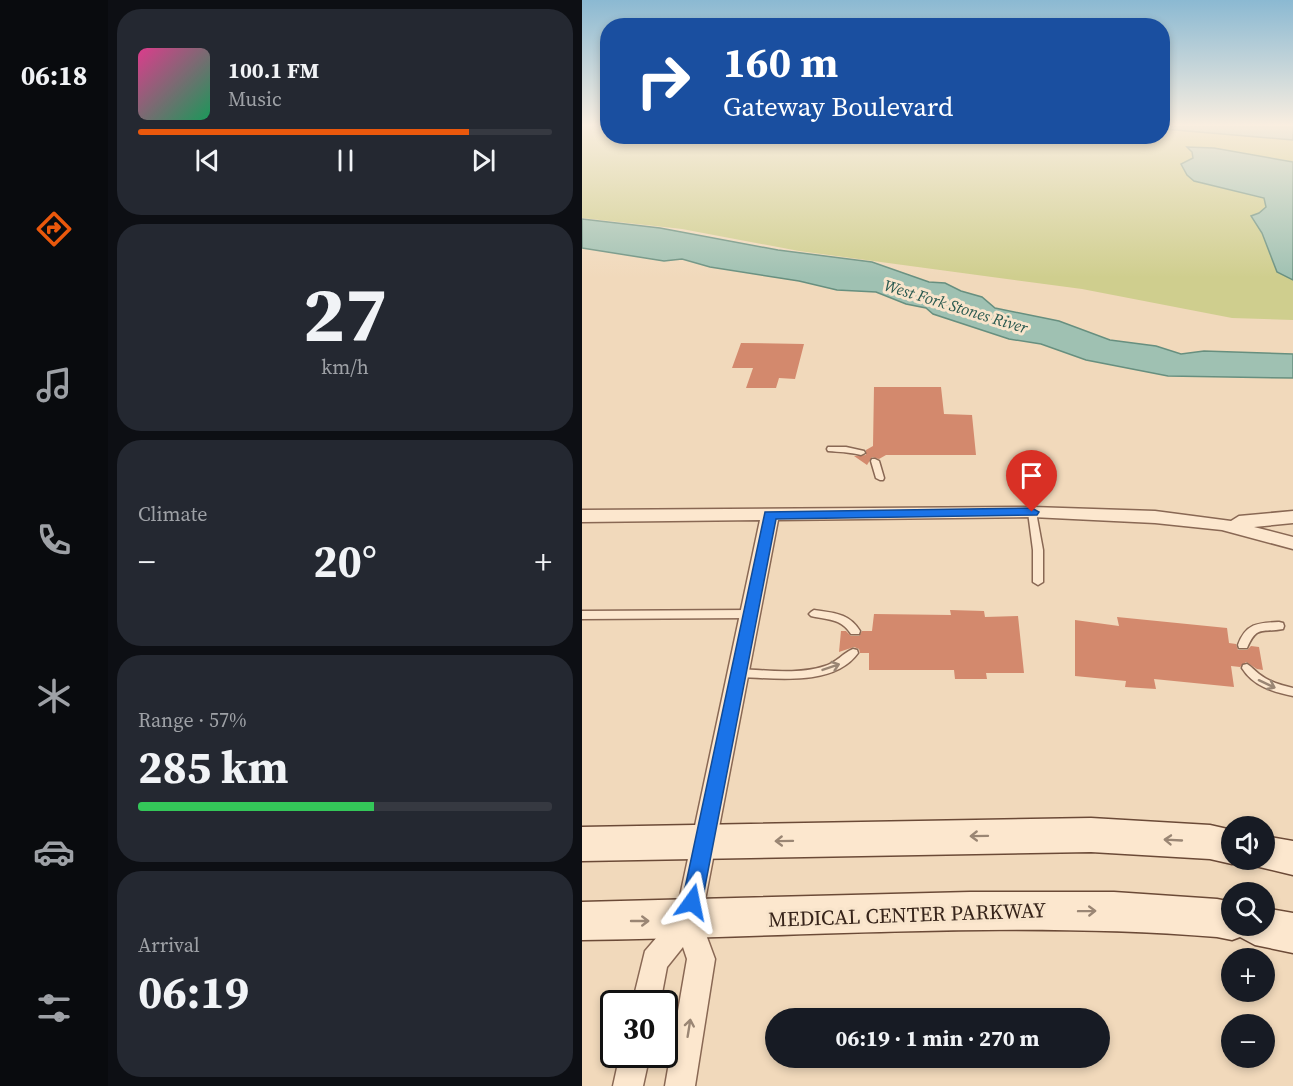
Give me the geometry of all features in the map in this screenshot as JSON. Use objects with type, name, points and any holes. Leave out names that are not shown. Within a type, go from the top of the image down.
[{"type":"main road","points":[[582,844],[1091,835],[1221,844]]},
{"type":"main road","points":[[1275,855],[1293,858]]},
{"type":"main road","name":"MEDICAL CENTER PARKWAY","points":[[582,921],[688,921],[944,912],[1100,910],[1221,920]]},
{"type":"main road","points":[[1275,930],[1293,933]]},
{"type":"street","points":[[582,516],[1032,512],[1155,517],[1222,524],[1293,543]]},
{"type":"street","points":[[649,990],[655,961],[688,921],[770,515]]},
{"type":"street","points":[[1222,524],[1293,518],[1290,531],[1293,538]]},
{"type":"street","points":[[680,1086],[701,959],[688,921]]},
{"type":"street","points":[[628,1086],[632,1068]]},
{"type":"lane","points":[[831,449],[846,449],[861,453]]},
{"type":"lane","points":[[875,461],[880,478]]},
{"type":"lane","points":[[1032,512],[1038,550],[1038,582]]},
{"type":"lane","points":[[582,615],[749,614]]},
{"type":"lane","points":[[814,614],[837,616],[850,622],[855,631]]},
{"type":"lane","points":[[1243,645],[1246,635],[1257,627],[1279,626]]},
{"type":"lane","points":[[738,672],[805,673],[829,670],[845,662],[853,653]]},
{"type":"lane","points":[[1246,668],[1253,677],[1273,688],[1293,692]]},
{"type":"shaded area","points":[[582,177],[1293,177],[1293,320],[1232,318],[1082,289],[799,251],[682,229],[582,218]]},
{"type":"water","points":[[1189,177],[1293,177],[1293,280],[1277,272],[1262,233],[1251,216],[1266,207],[1264,198],[1194,181]]},
{"type":"water","name":"West Fork Stones River","points":[[582,219],[660,228],[778,250],[872,262],[929,282],[945,283],[961,291],[982,297],[995,308],[1059,321],[1110,340],[1156,346],[1181,354],[1204,351],[1293,354],[1293,378],[1168,376],[1086,360],[1041,344],[1009,339],[876,292],[837,290],[799,281],[710,267],[682,259],[664,261],[582,248]]},
{"type":"building","points":[[741,343],[804,344],[795,379],[779,378],[776,388],[746,388],[753,368],[732,368]]},
{"type":"building","points":[[874,387],[941,387],[944,414],[972,415],[976,455],[886,455],[879,459],[872,457],[867,465],[854,456],[866,455],[866,450],[873,446]]},
{"type":"building","points":[[950,610],[984,611],[985,617],[1018,616],[1024,673],[986,673],[987,679],[955,679],[954,670],[869,670],[869,653],[860,653],[859,649],[854,647],[839,652],[841,631],[846,631],[851,636],[859,636],[862,631],[872,631],[874,614],[951,615]]},
{"type":"building","points":[[1117,617],[1227,628],[1229,643],[1236,644],[1238,650],[1247,650],[1251,646],[1259,647],[1263,670],[1246,662],[1240,667],[1231,666],[1234,687],[1154,679],[1156,689],[1125,687],[1126,681],[1075,676],[1075,620],[1119,626]]},
{"type":"route","points":[[692,902],[770,515],[1032,512]]}]
